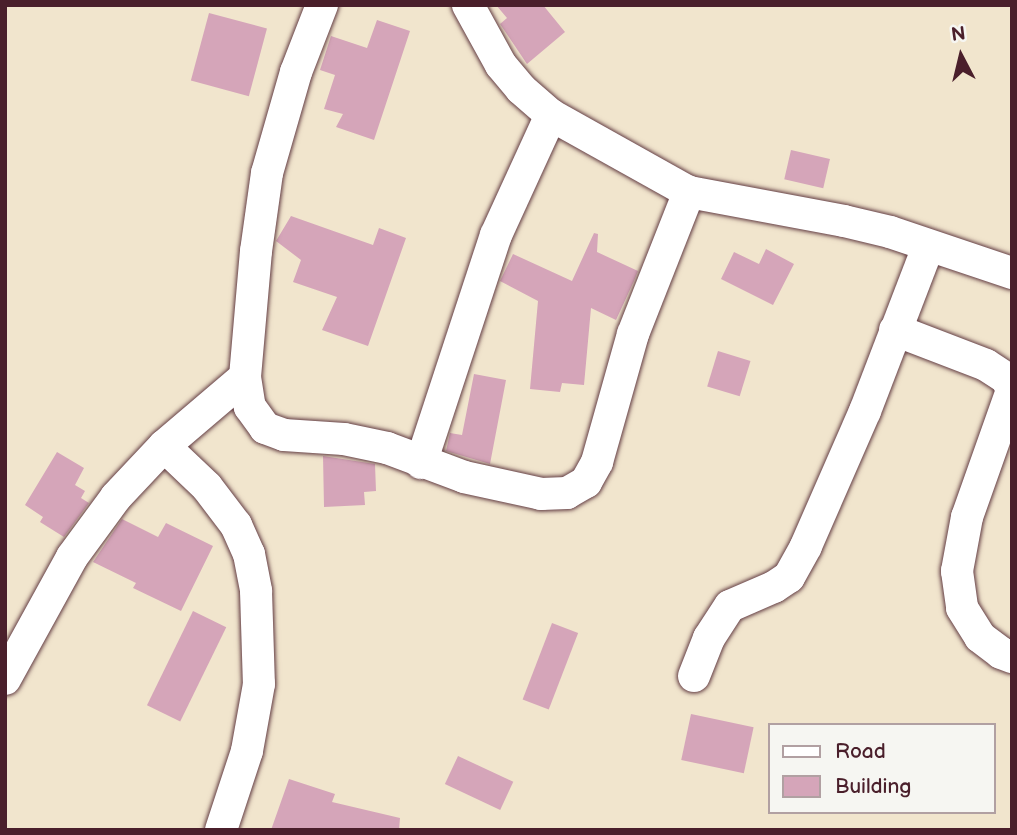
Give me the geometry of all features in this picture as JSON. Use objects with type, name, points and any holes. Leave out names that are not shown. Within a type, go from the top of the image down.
[{"type":"street","points":[[321,5],[296,72],[267,173],[245,376],[250,407],[265,428],[284,435],[344,439],[387,448],[464,477],[541,494],[567,493],[586,482],[597,462],[633,334],[689,192]]},
{"type":"street","points":[[468,5],[501,65],[521,89],[551,115],[689,192],[844,220],[1012,273]]},
{"type":"street","points":[[421,463],[496,235],[551,115]]},
{"type":"street","points":[[694,676],[709,638],[730,607],[774,587],[789,577],[827,499],[928,247]]},
{"type":"street","points":[[895,330],[986,365],[1006,378],[1012,390],[967,517],[957,571],[962,608],[980,637],[1012,657]]},
{"type":"street","points":[[5,679],[72,557],[116,496],[163,446],[245,376]]},
{"type":"street","points":[[163,446],[207,486],[236,525],[249,554],[256,591],[259,684],[247,751],[221,830]]},
{"type":"building","points":[[496,5],[543,5],[565,32],[527,64],[500,24],[507,18]]},
{"type":"building","points":[[209,13],[267,29],[249,96],[191,81]]},
{"type":"building","points":[[377,20],[410,31],[374,140],[336,127],[343,114],[324,109],[335,75],[320,70],[331,36],[367,48]]},
{"type":"building","points":[[791,150],[830,159],[823,188],[784,179]]},
{"type":"building","points":[[291,216],[373,245],[379,228],[406,238],[368,346],[322,330],[337,297],[293,282],[301,260],[276,241]]},
{"type":"building","points":[[594,233],[598,234],[597,252],[638,271],[634,281],[616,320],[591,308],[584,385],[562,383],[560,392],[530,389],[538,301],[500,281],[513,254],[572,281]]},
{"type":"building","points":[[766,249],[794,264],[773,305],[721,279],[734,252],[759,264]]},
{"type":"building","points":[[718,351],[751,361],[740,396],[707,386]]},
{"type":"building","points":[[474,374],[506,380],[490,464],[446,451],[450,433],[462,435]]},
{"type":"building","points":[[57,452],[84,468],[75,485],[85,491],[81,498],[89,503],[64,537],[40,522],[43,517],[25,505]]},
{"type":"building","points":[[323,456],[375,464],[376,491],[364,492],[365,505],[324,507]]},
{"type":"building","points":[[122,519],[158,537],[166,523],[213,546],[181,611],[133,588],[136,583],[93,562]]},
{"type":"building","points":[[193,611],[226,627],[180,722],[147,705]]},
{"type":"building","points":[[552,623],[578,633],[549,710],[523,700]]},
{"type":"building","points":[[691,714],[754,727],[744,773],[681,760]]},
{"type":"building","points":[[458,756],[513,782],[500,810],[445,784]]},
{"type":"building","points":[[289,779],[335,794],[332,802],[400,818],[399,830],[271,830]]}]
